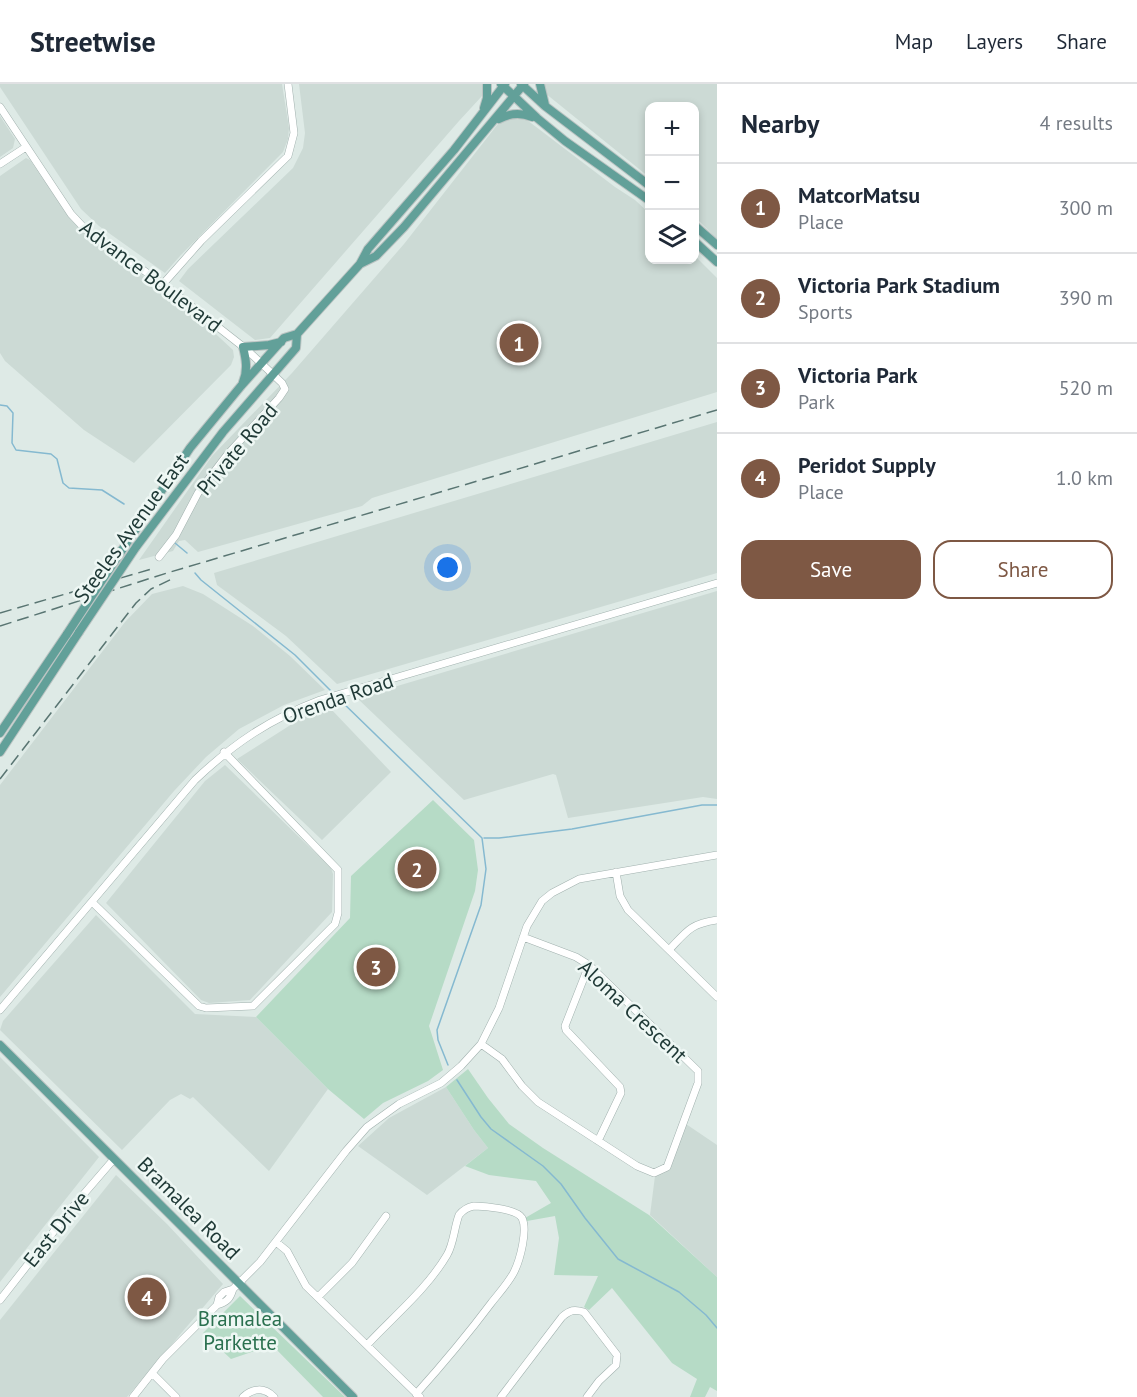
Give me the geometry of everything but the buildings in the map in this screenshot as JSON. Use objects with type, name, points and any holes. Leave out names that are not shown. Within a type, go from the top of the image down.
[{"type":"main road","points":[[481,114],[487,98],[487,84]]},
{"type":"main road","points":[[540,84],[545,106]]},
{"type":"main road","points":[[503,85],[537,118],[645,197]]},
{"type":"main road","name":"Steeles Avenue East","points":[[0,752],[3,737],[67,634],[190,448],[240,386],[281,341],[297,334],[360,264],[368,249],[454,150],[503,85]]},
{"type":"main road","points":[[523,85],[545,106],[645,182]]},
{"type":"main road","name":"Steeles Avenue East","points":[[360,264],[376,256],[405,227],[523,85]]},
{"type":"main road","points":[[493,122],[507,115],[523,113],[537,118]]},
{"type":"main road","points":[[699,229],[717,245]]},
{"type":"main road","points":[[699,246],[717,262]]},
{"type":"main road","name":"Steeles Avenue East","points":[[3,737],[79,632],[169,500],[230,423],[297,348],[297,334]]},
{"type":"main road","points":[[240,386],[246,375],[243,347],[269,345],[281,341]]},
{"type":"main road","name":"Bramalea Road","points":[[0,1045],[236,1286],[353,1397]]},
{"type":"street","points":[[163,284],[201,241],[288,156],[294,133],[288,84]]},
{"type":"street","name":"Advance Boulevard","points":[[0,107],[71,214],[86,230],[163,284],[243,347],[273,374]]},
{"type":"street","points":[[0,164],[26,147]]},
{"type":"street","name":"Private Road","points":[[159,557],[176,535],[198,493],[220,464],[284,392],[282,383],[273,374]]},
{"type":"street","name":"Orenda Road","points":[[0,1010],[195,780],[224,753],[276,718],[344,693],[717,583]]},
{"type":"street","points":[[93,903],[199,1006],[206,1008],[253,1006],[334,924],[338,913],[338,870],[224,753]]},
{"type":"street","points":[[133,1397],[173,1348],[217,1305],[230,1298],[236,1286],[260,1262],[367,1127],[399,1104],[441,1083],[481,1044],[499,1008],[523,937],[534,914],[552,893],[579,879],[717,855]]},
{"type":"street","points":[[616,872],[622,903],[717,997]]},
{"type":"street","points":[[669,950],[689,928],[717,920]]},
{"type":"street","name":"Aloma Crescent","points":[[481,1044],[502,1059],[522,1086],[538,1102],[637,1166],[654,1173],[667,1167],[695,1093],[698,1071],[589,964],[523,937]]},
{"type":"street","points":[[589,964],[565,1026],[566,1030],[620,1087],[621,1093],[598,1141]]},
{"type":"street","name":"East Drive","points":[[0,1300],[76,1203],[114,1159]]},
{"type":"street","points":[[276,1242],[287,1251],[306,1286],[418,1396],[464,1340],[514,1273],[521,1251],[524,1230],[520,1215],[513,1211],[474,1206],[462,1211],[448,1253],[440,1265],[367,1345]]},
{"type":"street","points":[[318,1297],[352,1263],[386,1216]]},
{"type":"street","points":[[501,1397],[562,1317],[571,1310],[584,1312],[617,1355],[616,1365],[599,1381],[587,1397]]},
{"type":"street","points":[[152,1373],[176,1397]]},
{"type":"street","points":[[243,1397],[254,1390],[268,1391],[274,1397]]},
{"type":"shaded area","points":[[0,84],[282,84],[289,128],[288,139],[283,152],[165,273],[99,226],[81,209]]},
{"type":"shaded area","points":[[299,84],[483,84],[482,96],[270,338],[255,340],[179,281],[188,269],[293,168],[303,148],[305,133]]},
{"type":"shaded area","points":[[540,84],[717,84],[717,239],[699,221],[699,102],[645,102],[645,174],[540,89]]},
{"type":"shaded area","points":[[0,116],[15,139],[13,148],[0,157]]},
{"type":"shaded area","points":[[523,117],[645,209],[645,264],[699,264],[699,260],[717,278],[717,392],[372,498],[362,506],[198,552],[185,540],[179,541],[173,551],[139,560],[212,456],[292,373],[404,244],[501,120]]},
{"type":"shaded area","points":[[26,158],[30,160],[71,220],[192,312],[233,350],[234,357],[231,365],[134,463],[84,430],[5,361],[0,353],[0,176]]},
{"type":"shaded area","points":[[717,422],[717,573],[337,684],[286,636],[217,585],[214,573]]},
{"type":"shaded area","points":[[183,586],[203,594],[253,626],[290,656],[325,690],[284,705],[239,729],[206,757],[174,791],[0,997],[0,785],[125,622],[152,594]]},
{"type":"shaded area","points":[[717,591],[717,799],[703,797],[568,818],[556,775],[553,774],[464,800],[357,698]]},
{"type":"shaded area","points":[[330,708],[391,772],[322,840],[237,759],[303,717]]},
{"type":"shaded area","points":[[225,765],[331,868],[333,874],[332,912],[250,1000],[209,1003],[201,1000],[106,903],[205,781]]},
{"type":"shaded area","points":[[96,915],[195,1014],[256,1017],[328,1089],[269,1171],[193,1097],[190,1099],[181,1094],[170,1100],[122,1150],[0,1030],[3,1021]]},
{"type":"shaded area","points":[[0,1057],[99,1157],[0,1282]]},
{"type":"shaded area","points":[[446,1087],[488,1148],[427,1195],[358,1146],[389,1118]]},
{"type":"shaded area","points":[[686,1124],[717,1145],[717,1277],[650,1215],[655,1176],[666,1170]]},
{"type":"shaded area","points":[[116,1175],[167,1224],[223,1284],[127,1397],[0,1397],[0,1320]]},
{"type":"green space","points":[[433,800],[474,840],[478,870],[475,891],[429,1026],[443,1070],[428,1081],[383,1103],[364,1119],[328,1089],[256,1017],[350,918],[351,876]]},
{"type":"green space","points":[[468,1069],[509,1124],[649,1215],[717,1277],[717,1391],[710,1387],[705,1397],[690,1397],[697,1379],[672,1363],[612,1288],[589,1310],[584,1307],[598,1276],[554,1275],[559,1238],[555,1216],[527,1221],[525,1218],[551,1203],[536,1181],[489,1175],[465,1166],[488,1148],[446,1087]]},
{"type":"green space","name":"Bramalea Parkette","points":[[240,1296],[345,1397],[323,1397],[272,1345],[231,1359],[203,1333]]},
{"type":"waterway","points":[[0,405],[7,406],[13,413],[12,443],[16,450],[51,454],[57,459],[63,483],[69,488],[102,490],[124,504]]},
{"type":"waterway","points":[[175,543],[187,553]]},
{"type":"waterway","points":[[195,573],[295,655],[333,693]]},
{"type":"waterway","points":[[339,699],[482,838],[486,869],[481,905],[437,1030],[438,1040],[448,1065]]},
{"type":"waterway","points":[[484,838],[572,829],[702,805],[717,805]]},
{"type":"waterway","points":[[457,1080],[491,1129],[543,1166],[561,1184],[618,1259],[679,1292],[706,1315],[717,1328]]},
{"type":"railway","points":[[0,626],[167,573],[717,410]]},
{"type":"railway","points":[[0,613],[155,568]]},
{"type":"railway","points":[[0,779],[136,603],[151,589],[172,579]]},
{"type":"place","name":"MatcorMatsu","points":[[519,343]]},
{"type":"place","name":"Victoria Park Stadium","points":[[417,869]]},
{"type":"place","name":"Victoria Park","points":[[376,967]]},
{"type":"place","name":"Peridot Supply","points":[[147,1297]]}]
